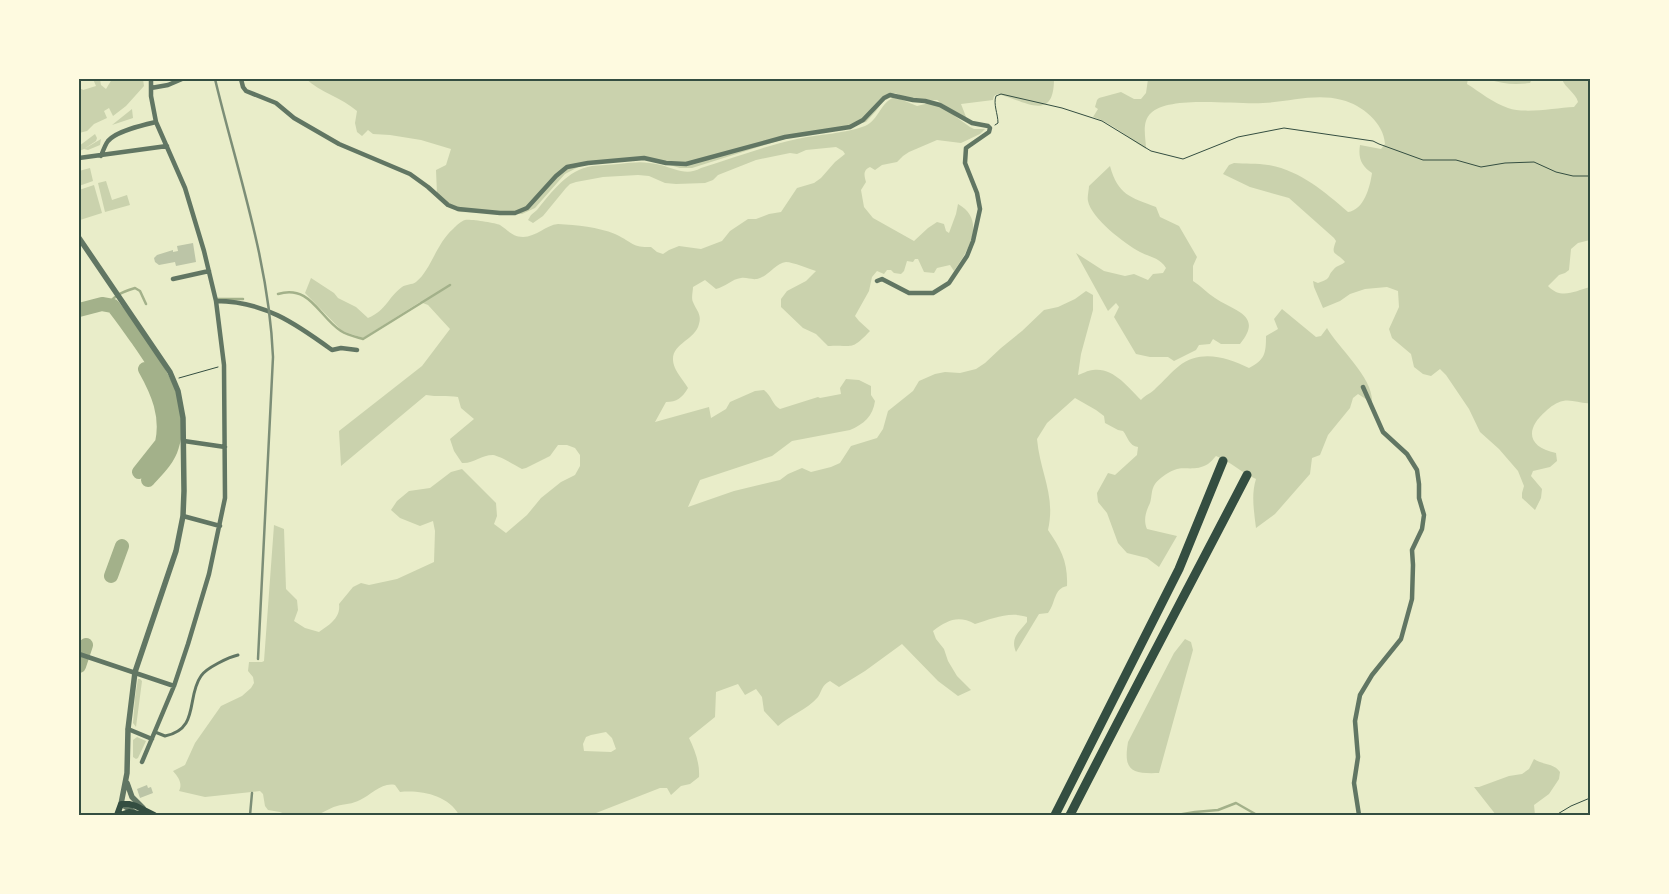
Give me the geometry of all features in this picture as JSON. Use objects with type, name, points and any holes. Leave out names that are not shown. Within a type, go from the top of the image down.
[{"type":"highway","points":[[1055,815],[1179,569],[1223,462]]},
{"type":"highway","points":[[1070,815],[1247,475]]},
{"type":"main road","points":[[118,815],[121,804],[129,804],[141,813]]},
{"type":"main road","points":[[118,815],[124,813],[154,815]]},
{"type":"street","points":[[142,762],[174,686],[209,574],[225,498],[224,365],[215,299],[204,251],[185,188],[156,122],[152,106],[151,79]]},
{"type":"street","points":[[151,88],[182,79]]},
{"type":"street","points":[[241,79],[246,91],[276,103],[294,118],[339,144],[410,174],[428,186],[448,205],[458,210],[476,212],[515,213],[527,208],[556,176],[567,167],[588,163],[644,158],[666,163],[686,164],[785,137],[850,127],[863,120],[884,98],[890,95],[940,105],[972,123],[988,126],[990,128],[989,132],[966,148],[965,163],[977,193],[980,209],[967,256],[949,283],[933,294],[921,294],[909,293],[882,279],[877,281]]},
{"type":"street","points":[[101,156],[108,142],[119,133],[156,122]]},
{"type":"street","points":[[79,158],[167,146]]},
{"type":"street","points":[[79,238],[162,358],[173,379],[181,406],[184,441],[182,516],[176,551],[135,672],[128,729],[126,779],[121,804],[141,813]]},
{"type":"street","points":[[173,280],[209,271]]},
{"type":"street","points":[[215,299],[269,310],[283,317],[332,350],[341,348],[356,350]]},
{"type":"street","points":[[1359,815],[1354,783],[1358,757],[1356,721],[1360,695],[1372,676],[1401,639],[1412,599],[1414,565],[1412,550],[1422,529],[1424,516],[1419,498],[1417,470],[1407,454],[1383,432],[1363,387]]},
{"type":"street","points":[[184,441],[225,447]]},
{"type":"street","points":[[182,516],[220,526]]},
{"type":"street","points":[[79,654],[174,686]]},
{"type":"street","points":[[155,732],[166,736],[178,732],[190,717],[193,695],[201,675],[207,669],[223,662],[227,658],[238,655]]},
{"type":"street","points":[[128,729],[152,739]]},
{"type":"street","points":[[126,779],[132,797],[141,813]]},
{"type":"path","points":[[990,128],[998,123],[998,113],[994,101],[996,96],[1001,94],[1062,108],[1102,122],[1151,152],[1183,159],[1238,137],[1284,128],[1374,141],[1423,160],[1456,160],[1481,167],[1505,163],[1534,162],[1556,172],[1573,176],[1590,176]]},
{"type":"path","points":[[173,379],[224,365]]},
{"type":"path","points":[[1556,815],[1590,798]]},
{"type":"green space","points":[[93,79],[100,79],[101,85],[106,89],[112,79],[143,79],[144,86],[126,106],[113,116],[109,108],[104,111],[107,118],[94,124],[87,131],[79,133],[79,89],[83,90],[96,86]]},
{"type":"green space","points":[[306,79],[1054,79],[1053,93],[1049,101],[1043,105],[1036,106],[998,94],[994,96],[993,100],[961,104],[968,122],[937,100],[913,101],[895,93],[886,97],[866,122],[797,135],[692,168],[680,168],[645,158],[584,164],[565,174],[535,208],[522,214],[457,211],[437,194],[436,170],[446,165],[451,149],[421,140],[373,134],[368,130],[362,136],[357,132],[355,123],[357,111]]},
{"type":"green space","points":[[1148,79],[1468,79],[1467,84],[1497,103],[1515,110],[1531,111],[1574,107],[1578,102],[1577,99],[1562,79],[1590,79],[1590,240],[1578,243],[1571,249],[1569,270],[1559,275],[1548,286],[1563,294],[1590,287],[1590,403],[1558,402],[1548,409],[1535,424],[1532,436],[1535,442],[1546,450],[1556,453],[1557,461],[1550,467],[1533,471],[1531,476],[1542,489],[1541,498],[1535,510],[1522,498],[1524,486],[1518,471],[1499,449],[1480,432],[1469,409],[1446,375],[1440,369],[1431,376],[1423,374],[1414,367],[1411,354],[1392,338],[1389,329],[1399,307],[1398,291],[1387,287],[1365,289],[1350,294],[1340,301],[1323,308],[1313,281],[1318,283],[1326,280],[1335,268],[1345,262],[1334,252],[1336,241],[1334,238],[1289,198],[1250,187],[1223,174],[1229,165],[1234,163],[1264,164],[1279,168],[1311,183],[1348,212],[1354,210],[1365,197],[1372,173],[1365,168],[1361,161],[1359,154],[1360,145],[1381,149],[1385,144],[1381,129],[1371,116],[1350,102],[1322,97],[1263,103],[1187,102],[1172,104],[1160,107],[1148,117],[1145,125],[1146,149],[1114,127],[1093,117],[1098,109],[1095,107],[1099,98],[1121,92],[1134,99],[1141,99],[1146,93]]},
{"type":"green space","points":[[1488,79],[1532,79],[1530,83],[1514,84]]},
{"type":"green space","points":[[895,97],[917,106],[929,103],[941,106],[970,127],[985,129],[980,134],[961,143],[937,140],[909,152],[897,162],[882,165],[875,170],[870,167],[865,171],[866,182],[861,190],[864,207],[873,218],[914,241],[937,222],[944,224],[946,231],[949,233],[958,204],[972,218],[972,236],[965,254],[954,271],[950,265],[937,268],[934,273],[924,272],[918,259],[915,259],[913,262],[907,261],[901,274],[894,273],[891,270],[887,270],[884,274],[877,271],[872,277],[869,291],[855,316],[870,331],[859,342],[851,346],[828,346],[816,334],[803,328],[781,307],[781,299],[787,291],[806,281],[816,271],[786,262],[779,264],[757,279],[738,279],[716,289],[705,280],[693,287],[692,300],[700,321],[692,335],[677,348],[673,360],[676,371],[688,388],[679,399],[666,402],[655,422],[709,407],[711,418],[726,409],[730,402],[755,391],[764,390],[780,409],[818,397],[841,394],[840,388],[846,379],[859,380],[871,386],[871,395],[875,401],[867,419],[850,430],[792,441],[772,456],[700,480],[688,507],[734,491],[780,480],[802,468],[811,472],[840,463],[851,446],[877,438],[883,429],[888,411],[913,391],[919,381],[935,374],[945,372],[960,373],[976,369],[1044,310],[1058,307],[1086,291],[1093,295],[1093,310],[1081,354],[1078,375],[1091,370],[1107,372],[1120,379],[1141,400],[1179,366],[1196,358],[1214,356],[1249,368],[1254,365],[1264,355],[1266,336],[1278,329],[1274,319],[1282,309],[1316,337],[1321,336],[1327,328],[1368,384],[1372,403],[1358,394],[1353,398],[1350,408],[1328,435],[1320,455],[1312,458],[1310,474],[1275,514],[1256,528],[1253,497],[1256,479],[1221,458],[1216,456],[1204,466],[1177,469],[1162,477],[1153,489],[1147,509],[1146,526],[1147,529],[1177,536],[1159,567],[1147,558],[1127,553],[1118,543],[1107,513],[1098,502],[1097,493],[1108,473],[1115,475],[1137,455],[1138,447],[1131,443],[1123,431],[1105,423],[1104,416],[1075,398],[1047,423],[1037,439],[1049,495],[1050,517],[1048,530],[1063,556],[1067,586],[1059,590],[1048,613],[1039,614],[1016,652],[1014,647],[1015,639],[1018,632],[1027,622],[1027,617],[1007,615],[975,624],[958,619],[953,620],[933,631],[957,676],[971,690],[958,696],[938,681],[902,644],[839,687],[830,681],[824,686],[814,702],[778,726],[764,711],[762,697],[756,689],[745,695],[738,684],[716,692],[715,717],[689,738],[697,757],[699,777],[690,784],[681,786],[671,795],[667,788],[660,788],[591,815],[459,815],[454,808],[441,798],[425,793],[400,792],[395,785],[386,785],[364,798],[333,807],[317,815],[304,813],[292,815],[268,810],[265,806],[263,794],[260,791],[205,797],[179,791],[180,783],[173,771],[185,765],[195,743],[221,706],[242,696],[251,688],[254,683],[253,677],[248,671],[249,662],[264,661],[274,525],[284,529],[286,589],[297,600],[298,610],[294,621],[305,628],[319,632],[336,617],[339,604],[353,587],[361,583],[369,585],[397,579],[434,562],[435,531],[433,521],[420,526],[400,518],[391,510],[397,501],[409,491],[430,488],[451,472],[462,469],[496,503],[497,516],[494,524],[506,533],[527,515],[541,498],[561,482],[575,475],[580,466],[580,455],[575,448],[567,445],[558,445],[550,456],[522,469],[493,455],[462,463],[454,451],[450,439],[474,419],[461,408],[458,397],[426,395],[341,466],[339,431],[422,366],[450,329],[428,305],[420,302],[363,338],[342,331],[305,293],[311,278],[334,293],[338,298],[356,307],[368,318],[379,311],[402,287],[414,283],[421,277],[447,235],[465,220],[497,224],[519,237],[532,235],[549,226],[565,224],[602,230],[635,245],[651,247],[663,254],[679,246],[701,249],[722,241],[730,231],[748,219],[756,219],[781,212],[797,188],[814,183],[821,178],[845,154],[843,151],[836,147],[806,150],[797,154],[790,153],[756,160],[718,175],[713,180],[705,183],[665,183],[649,176],[638,175],[603,177],[576,182],[566,188],[543,216],[533,223],[528,220],[561,183],[583,168],[640,162],[661,165],[686,172],[696,170],[785,142],[848,131],[865,126],[874,120],[890,99]],"holes":[[[606,732],[612,738],[616,749],[611,752],[584,751],[583,744],[586,737]]]},
{"type":"green space","points":[[132,109],[133,118],[112,125]]},
{"type":"green space","points":[[95,134],[96,141],[79,151],[79,146]]},
{"type":"green space","points":[[101,139],[100,145],[88,150],[84,149]]},
{"type":"green space","points":[[1110,166],[1117,183],[1126,194],[1156,207],[1160,217],[1179,226],[1197,257],[1193,266],[1193,281],[1215,298],[1244,315],[1248,320],[1247,334],[1240,344],[1221,344],[1213,339],[1210,344],[1199,345],[1196,350],[1174,361],[1168,357],[1150,357],[1136,354],[1114,317],[1119,307],[1116,303],[1108,311],[1076,253],[1104,271],[1125,276],[1134,274],[1148,280],[1153,274],[1163,273],[1166,268],[1158,260],[1140,252],[1118,237],[1090,208],[1088,199],[1089,186]]},
{"type":"green space","points":[[90,168],[93,181],[79,186],[79,171]]},
{"type":"green space","points":[[106,181],[112,200],[127,195],[130,205],[105,212],[98,183]]},
{"type":"green space","points":[[94,185],[102,213],[80,220],[79,190]]},
{"type":"green space","points":[[1185,639],[1191,642],[1193,650],[1159,773],[1136,771],[1128,765],[1128,742],[1174,653]]},
{"type":"green space","points":[[138,679],[142,681],[136,727],[133,723]]},
{"type":"green space","points":[[137,737],[146,741],[136,759],[133,757],[133,740]]},
{"type":"green space","points":[[1534,759],[1555,767],[1560,772],[1559,779],[1549,794],[1534,805],[1535,815],[1496,815],[1474,787],[1522,774],[1529,769]]},
{"type":"building","points":[[193,243],[196,262],[176,266],[175,262],[159,265],[155,262],[154,258],[157,255],[173,250],[173,252],[178,251],[177,246]]},
{"type":"building","points":[[147,785],[148,788],[151,787],[153,793],[140,798],[137,789]]},
{"type":"waterway","points":[[278,294],[289,292],[306,298],[341,331],[363,339],[450,285]]},
{"type":"waterway","points":[[108,304],[120,294],[135,288],[140,291],[146,304]]},
{"type":"waterway","points":[[217,299],[243,299]]},
{"type":"waterway","points":[[79,310],[102,304],[113,306],[154,364],[168,390],[175,417],[172,446],[165,460],[148,480]]},
{"type":"waterway","points":[[139,472],[162,443],[164,433],[161,404],[145,369]]},
{"type":"waterway","points":[[111,576],[122,546]]},
{"type":"waterway","points":[[79,666],[86,645]]},
{"type":"waterway","points":[[1177,815],[1218,810],[1236,803],[1257,815]]},
{"type":"railway","points":[[215,79],[259,251],[270,321],[273,357],[258,659]]},
{"type":"railway","points":[[250,815],[252,793]]}]
